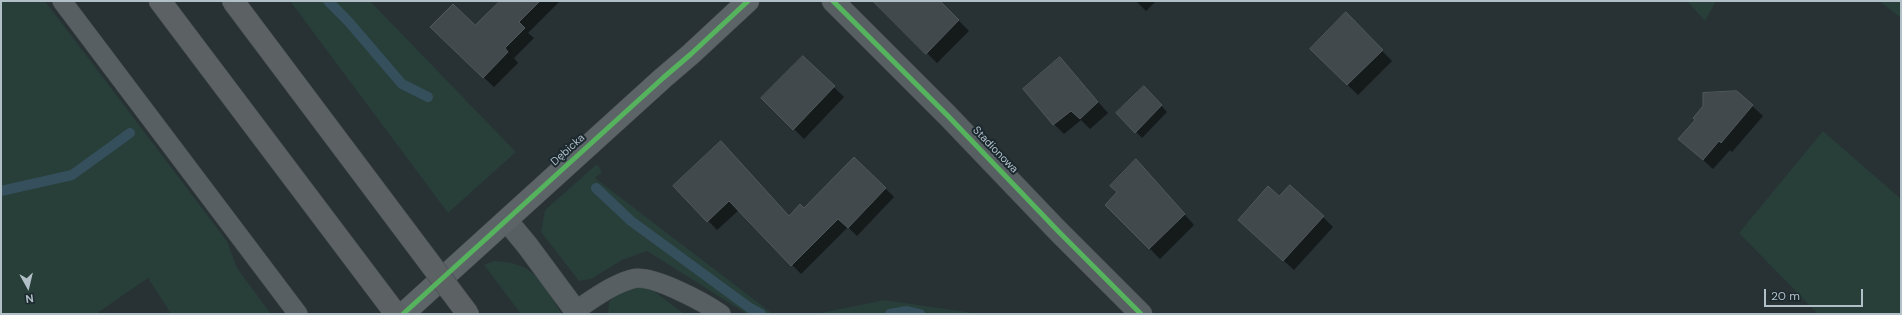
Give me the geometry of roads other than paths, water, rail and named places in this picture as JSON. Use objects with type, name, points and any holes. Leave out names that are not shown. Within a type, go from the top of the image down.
[{"type":"highway","points":[[160,1],[396,314]]},
{"type":"highway","points":[[233,1],[468,314]]},
{"type":"street","name":"Dębicka","points":[[403,314],[748,1]]},
{"type":"street","name":"Stadionowa","points":[[833,1],[948,116],[1058,231],[1141,314]]},
{"type":"street","points":[[507,221],[527,245],[577,312]]},
{"type":"lane","points":[[62,1],[298,314]]},
{"type":"lane","points":[[577,312],[613,287],[633,278],[649,279],[703,302],[722,314]]},
{"type":"waterway","points":[[328,1],[348,21],[402,84],[428,97]]},
{"type":"waterway","points":[[1,191],[72,175],[130,133]]},
{"type":"waterway","points":[[596,188],[631,221],[750,308],[761,314]]},
{"type":"waterway","points":[[890,314],[907,311],[920,314]]}]
